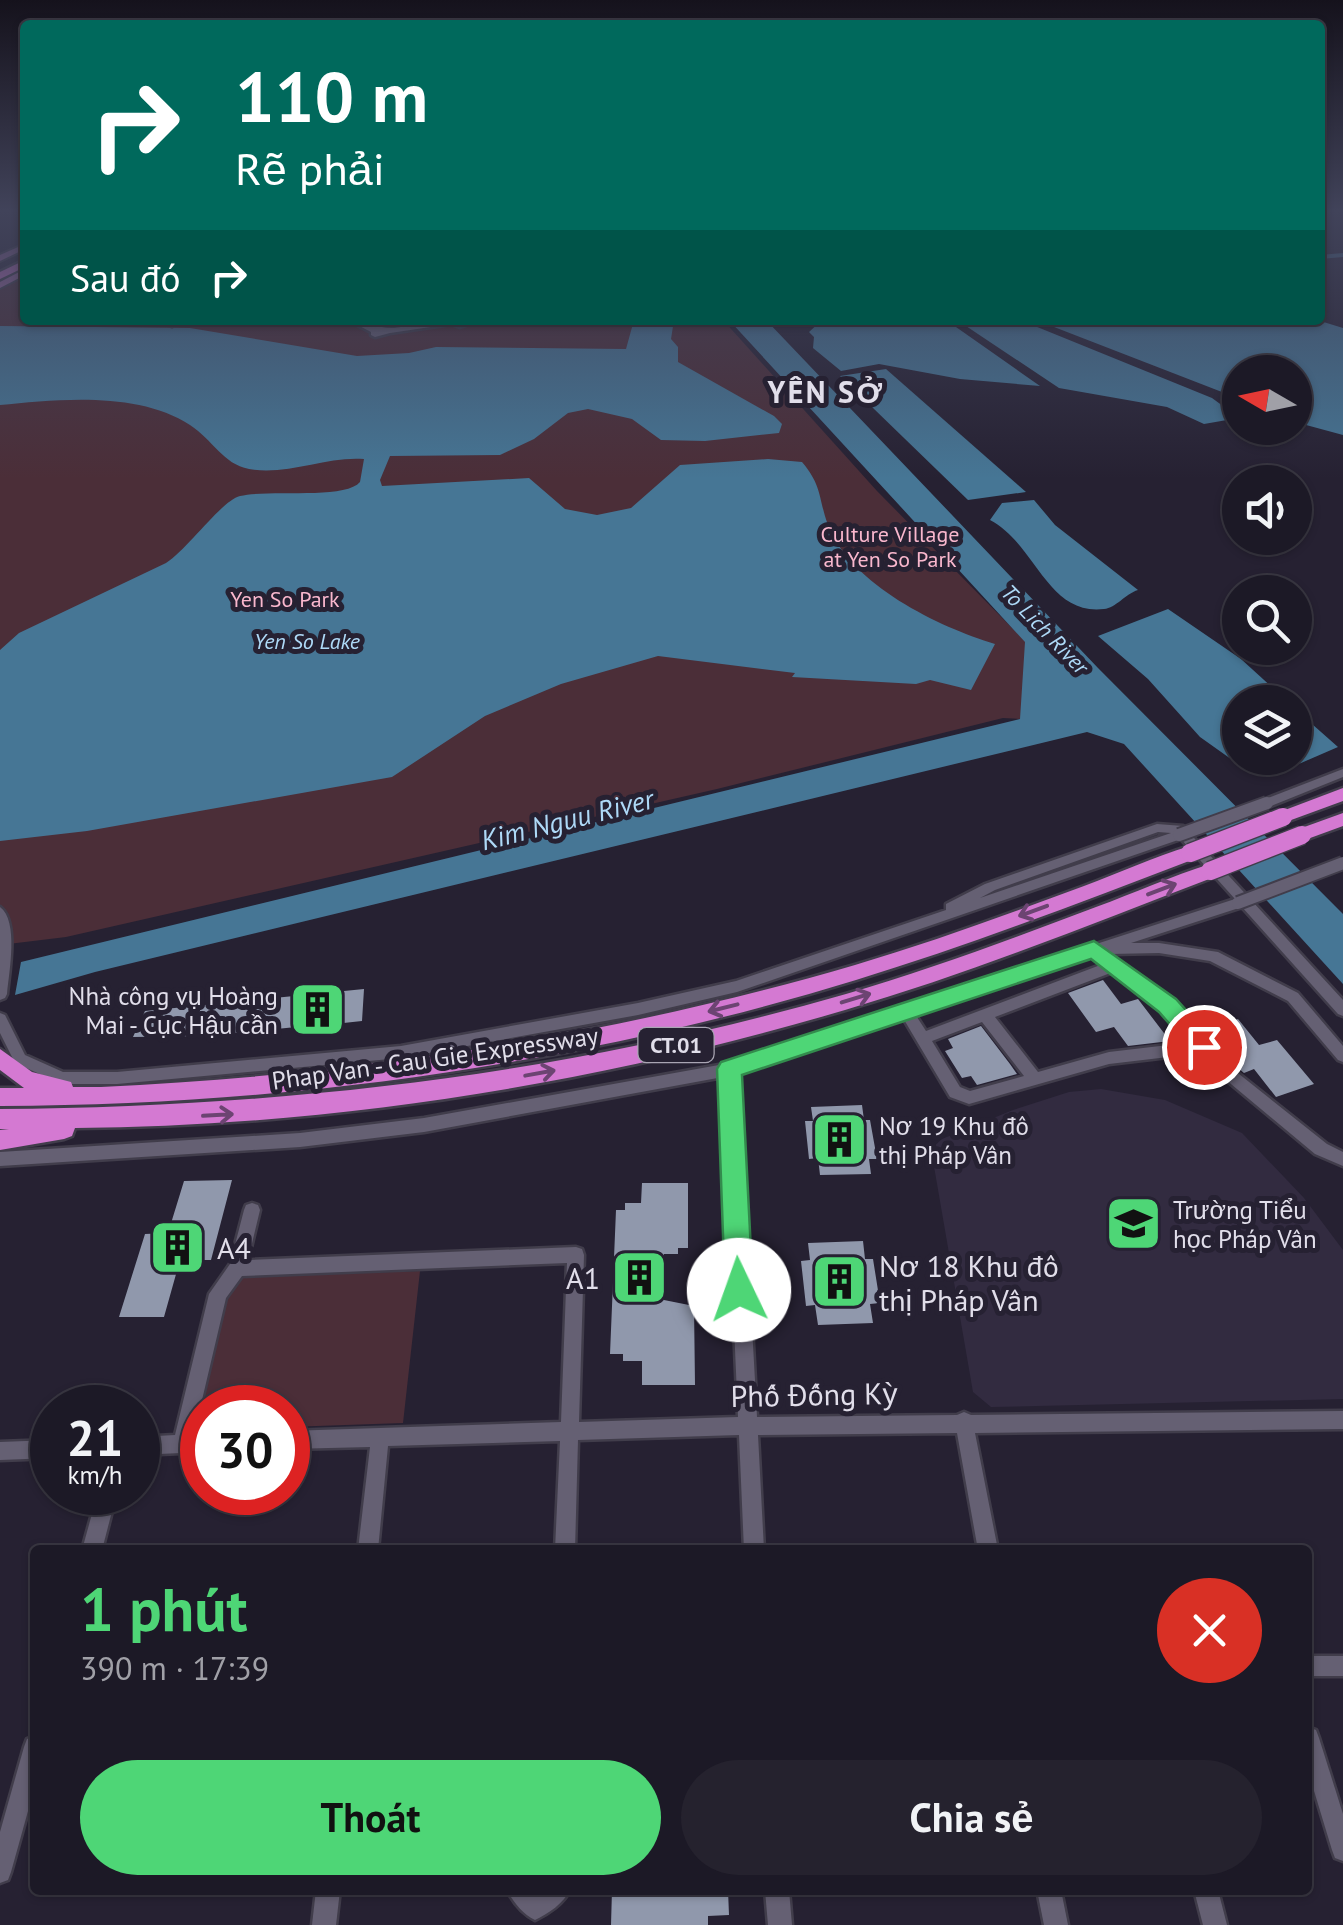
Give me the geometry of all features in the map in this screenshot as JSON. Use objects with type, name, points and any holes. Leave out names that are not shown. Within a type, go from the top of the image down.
[{"type":"highway","name":"CT.01","points":[[1185,844],[1282,817],[1343,794]]},
{"type":"highway","name":"Phap Van - Cau Gie Expressway","points":[[0,1119],[120,1120],[270,1110],[486,1083],[737,1031],[936,973],[1343,819]]},
{"type":"highway","name":"Phap Van - Cau Gie Expressway","points":[[0,1097],[120,1093],[416,1068],[639,1028],[808,986],[916,953],[1185,844]]},
{"type":"highway","points":[[0,1058],[10,1070],[41,1085],[120,1093]]},
{"type":"highway","points":[[0,1131],[120,1120]]},
{"type":"highway","points":[[1,1156],[120,1120]]},
{"type":"street","points":[[362,325],[378,335],[395,325]]},
{"type":"street","points":[[386,330],[420,325]]},
{"type":"street","points":[[0,1019],[20,1060],[62,1078],[117,1078],[334,1061],[499,1036],[736,986],[939,917],[1185,844],[1267,803],[1343,773]]},
{"type":"street","points":[[939,917],[966,897],[990,887],[1157,828],[1178,829],[1343,1010]]},
{"type":"street","points":[[1,1156],[282,1142],[424,1125],[730,1069],[1238,903],[1343,863]]},
{"type":"street","points":[[0,912],[5,932],[0,994]]},
{"type":"street","points":[[1094,949],[1159,948],[1213,956],[1293,997],[1343,1056]]},
{"type":"street","points":[[1094,949],[1174,1012],[1224,1070],[1320,1149],[1343,1159]]},
{"type":"street","points":[[922,1039],[1113,966]]},
{"type":"street","points":[[906,1011],[962,1097],[976,1098],[1108,1058],[1204,1047]]},
{"type":"street","points":[[986,1016],[1036,1080]]},
{"type":"street","points":[[730,1069],[754,1545]]},
{"type":"street","points":[[202,1385],[218,1294],[238,1268],[252,1210]]},
{"type":"street","points":[[238,1268],[576,1255],[566,1545]]},
{"type":"street","points":[[964,1421],[987,1545]]},
{"type":"street","name":"Phố Đống Kỳ","points":[[310,1439],[964,1421],[1341,1424]]},
{"type":"street","points":[[369,1545],[380,1437]]},
{"type":"street","points":[[0,1451],[30,1450]]},
{"type":"street","points":[[93,1545],[102,1515]]},
{"type":"street","points":[[1312,1666],[1343,1666]]},
{"type":"street","points":[[1312,1751],[1343,1850]]},
{"type":"street","points":[[0,1872],[30,1765]]},
{"type":"street","points":[[324,1925],[327,1895]]},
{"type":"street","points":[[523,1895],[535,1908],[556,1895]]},
{"type":"street","points":[[777,1895],[780,1925]]},
{"type":"street","points":[[1050,1895],[1056,1925]]},
{"type":"street","points":[[1207,1895],[1215,1925]]},
{"type":"shaded area","name":"Trường Tiểu học Pháp Vân","points":[[1101,1089],[1165,1100],[1242,1133],[1304,1198],[1343,1250],[1343,1399],[991,1407],[973,1392],[931,1149],[942,1139],[1013,1110],[1069,1092]]},
{"type":"green space","name":"Yen So Park","points":[[0,300],[20,300],[20,325],[728,325],[877,491],[1026,642],[1021,719],[1003,718],[717,789],[66,937],[0,945]]},
{"type":"green space","points":[[420,1271],[403,1423],[310,1426],[310,1385],[206,1385],[227,1294],[244,1277]]},
{"type":"water","points":[[1325,322],[1343,328],[1343,435],[1312,427],[1312,355],[1222,355],[1222,392],[1049,325]]},
{"type":"water","name":"Yen So Lake","points":[[633,325],[673,325],[671,339],[678,347],[678,362],[774,416],[782,424],[779,433],[705,441],[661,440],[632,419],[588,409],[568,413],[534,439],[500,455],[390,456],[380,480],[382,486],[529,478],[565,509],[597,515],[631,508],[680,465],[768,459],[802,462],[817,486],[839,547],[856,567],[876,585],[924,615],[995,644],[971,690],[930,680],[916,684],[792,677],[795,673],[658,656],[561,684],[485,716],[392,777],[87,831],[0,841],[0,650],[19,633],[166,563],[232,500],[253,494],[339,491],[352,487],[360,482],[364,459],[278,470],[249,469],[225,457],[190,425],[147,407],[98,400],[0,405],[0,326],[190,328],[357,356],[436,347],[626,349]]},
{"type":"water","name":"To Lich River","points":[[734,325],[771,325],[1098,668],[1343,914],[1343,984],[1124,744],[1087,732],[95,972],[15,995],[21,962],[1020,719],[1025,642]]},
{"type":"water","points":[[817,325],[953,325],[1040,386],[960,379],[879,364],[841,371],[813,348],[814,337],[809,332]]},
{"type":"water","points":[[964,325],[1032,325],[1212,398],[1222,405],[1222,421],[1204,424],[1167,407],[1059,388]]},
{"type":"water","points":[[886,369],[1026,492],[968,500],[840,376]]},
{"type":"water","points":[[1034,500],[1055,525],[1138,590],[1104,609],[1085,608],[1055,590],[1006,531],[990,520],[1002,503]]},
{"type":"water","points":[[1168,609],[1222,646],[1222,665],[1248,665],[1269,685],[1222,685],[1222,753],[1200,737],[1148,679],[1098,636]]},
{"type":"water","points":[[1312,724],[1338,747],[1312,758]]},
{"type":"building","points":[[1103,980],[1121,1004],[1138,999],[1170,1041],[1128,1046],[1114,1027],[1096,1032],[1068,993]]},
{"type":"building","points":[[364,989],[362,1021],[325,1025],[324,1034],[305,1036],[306,1026],[206,1036],[133,1037],[145,1011]]},
{"type":"building","points":[[1238,1019],[1259,1045],[1277,1040],[1314,1084],[1276,1097],[1254,1069],[1244,1073],[1232,1063],[1205,1030]]},
{"type":"building","points":[[981,1026],[1017,1074],[977,1085],[971,1076],[962,1078],[945,1051],[953,1048],[948,1039]]},
{"type":"building","name":"Nơ 19 Khu đô thị Pháp Vân","points":[[862,1105],[864,1120],[870,1120],[877,1159],[869,1159],[871,1174],[820,1175],[818,1158],[809,1159],[805,1121],[813,1121],[811,1107]]},
{"type":"building","name":"A4","points":[[232,1180],[211,1260],[180,1260],[164,1317],[119,1317],[145,1234],[168,1233],[184,1181]]},
{"type":"building","name":"A1","points":[[642,1183],[688,1183],[688,1248],[678,1248],[678,1254],[664,1254],[664,1300],[694,1306],[695,1385],[642,1385],[642,1361],[623,1361],[623,1354],[610,1354],[616,1210],[625,1210],[625,1203],[641,1203]]},
{"type":"building","name":"Nơ 18 Khu đô thị Pháp Vân","points":[[863,1241],[865,1259],[873,1259],[880,1303],[870,1304],[873,1323],[818,1325],[815,1305],[806,1306],[801,1261],[810,1260],[808,1243]]},
{"type":"building","points":[[612,1895],[728,1895],[729,1915],[708,1916],[708,1925],[611,1925]]},
{"type":"place","name":"Nhà công vụ Hoàng Mai - Cục Hậu cần","points":[[317,1010]]},
{"type":"place","name":"Nơ 19 Khu đô thị Pháp Vân","points":[[840,1140]]},
{"type":"place","name":"Trường Tiểu học Pháp Vân","points":[[1134,1224]]},
{"type":"place","name":"A4","points":[[178,1247]]},
{"type":"place","name":"A1","points":[[639,1277]]},
{"type":"place","name":"Nơ 18 Khu đô thị Pháp Vân","points":[[840,1282]]},
{"type":"district","name":"YÊN SỞ","points":[[826,391]]},
{"type":"route","points":[[739,1290],[730,1069],[1094,949],[1148,988],[1187,1023],[1204,1047]]},
{"type":"park label","name":"Culture Village at Yen So Park","points":[[890,546]]},
{"type":"water label","name":"Kim Nguu River","points":[[567,819]]}]
